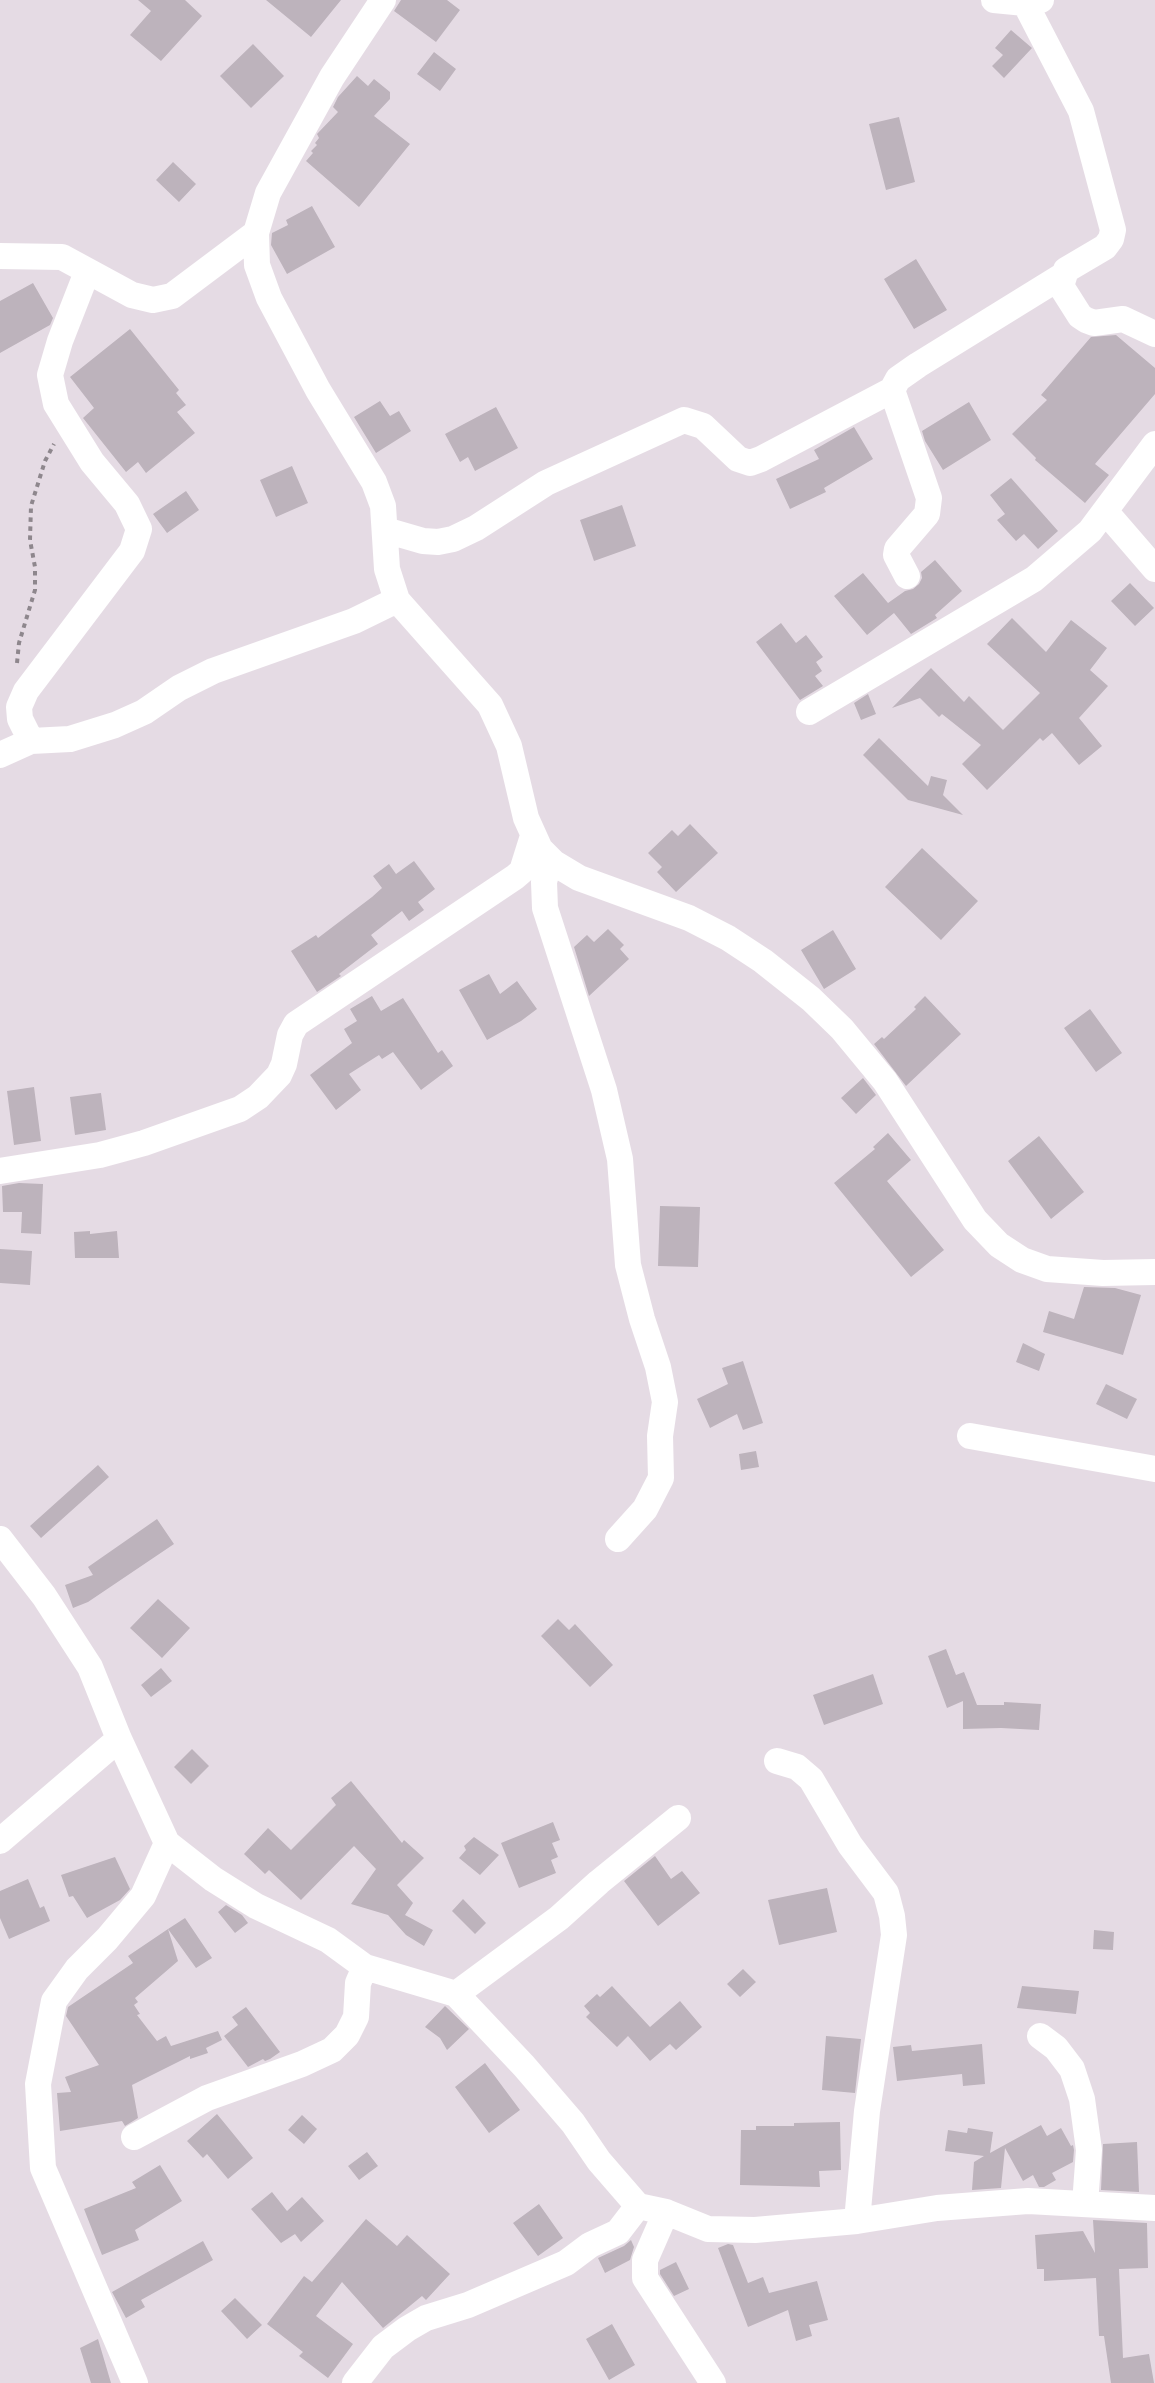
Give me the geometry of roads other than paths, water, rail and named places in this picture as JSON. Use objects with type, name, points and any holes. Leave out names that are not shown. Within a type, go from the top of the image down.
[{"type":"street","points":[[383,0],[332,77],[268,193],[256,233],[257,265],[269,298],[318,390],[374,482],[383,506],[387,569],[397,600],[490,705],[509,746],[526,818],[540,849],[550,859],[579,878],[689,918],[728,938],[763,961],[811,999],[842,1029],[885,1081],[975,1220],[999,1245],[1022,1260],[1047,1269],[1103,1273],[1155,1272]]},
{"type":"street","points":[[385,530],[423,541],[438,542],[453,539],[476,528],[546,483],[684,420],[703,426],[738,459],[750,463],[761,459],[892,390],[898,379],[918,365],[1105,247],[1111,239],[1113,230],[1081,111],[1015,1]]},
{"type":"street","points":[[0,256],[62,257],[132,295],[153,300],[172,296],[256,233]]},
{"type":"street","points":[[87,272],[60,341],[50,375],[56,404],[92,462],[127,504],[139,529],[132,551],[27,691],[19,707],[20,719],[11,745],[70,739],[115,725],[144,712],[178,688],[213,671],[354,621],[397,600]]},
{"type":"street","points":[[1062,276],[1061,286],[1064,292],[1080,316],[1086,320],[1094,322],[1123,319],[1155,334]]},
{"type":"street","points":[[892,390],[929,498],[927,514],[897,549],[896,555],[907,576]]},
{"type":"street","points":[[809,712],[1034,579],[1090,531],[1155,444]]},
{"type":"street","points":[[1105,511],[1155,569]]},
{"type":"street","points":[[0,1171],[100,1155],[240,1109],[258,1097],[279,1075],[284,1064],[290,1035],[296,1024],[515,877],[522,871],[533,836]]},
{"type":"street","points":[[550,859],[544,882],[545,908],[604,1090],[620,1159],[628,1265],[642,1319],[658,1367],[665,1402],[660,1436],[660,1478],[645,1509],[618,1539]]},
{"type":"street","points":[[970,1436],[1155,1469]]},
{"type":"street","points":[[0,1539],[44,1596],[90,1667],[118,1739],[167,1843],[213,1879],[256,1906],[328,1940],[365,1967],[456,1994],[524,2066],[573,2123],[599,2161],[638,2206],[666,2212],[708,2229],[755,2230],[857,2220],[938,2208],[1028,2201],[1155,2208]]},
{"type":"street","points":[[0,1841],[118,1739]]},
{"type":"street","points":[[777,1761],[796,1767],[811,1779],[850,1845],[886,1893],[892,1916],[894,1935],[867,2111],[857,2220]]},
{"type":"street","points":[[456,1994],[559,1918],[599,1882],[678,1818]]},
{"type":"street","points":[[135,2383],[43,2168],[38,2084],[54,2001],[77,1969],[107,1939],[143,1896],[167,1843]]},
{"type":"street","points":[[134,2137],[207,2098],[302,2064],[332,2050],[347,2035],[356,2017],[358,1983],[365,1967]]},
{"type":"street","points":[[1040,2036],[1056,2048],[1072,2069],[1082,2099],[1089,2150],[1085,2204]]},
{"type":"street","points":[[354,2383],[383,2348],[407,2329],[426,2318],[468,2305],[566,2264],[590,2246],[618,2232],[638,2206]]},
{"type":"street","points":[[666,2212],[645,2260],[645,2278],[714,2383]]}]
